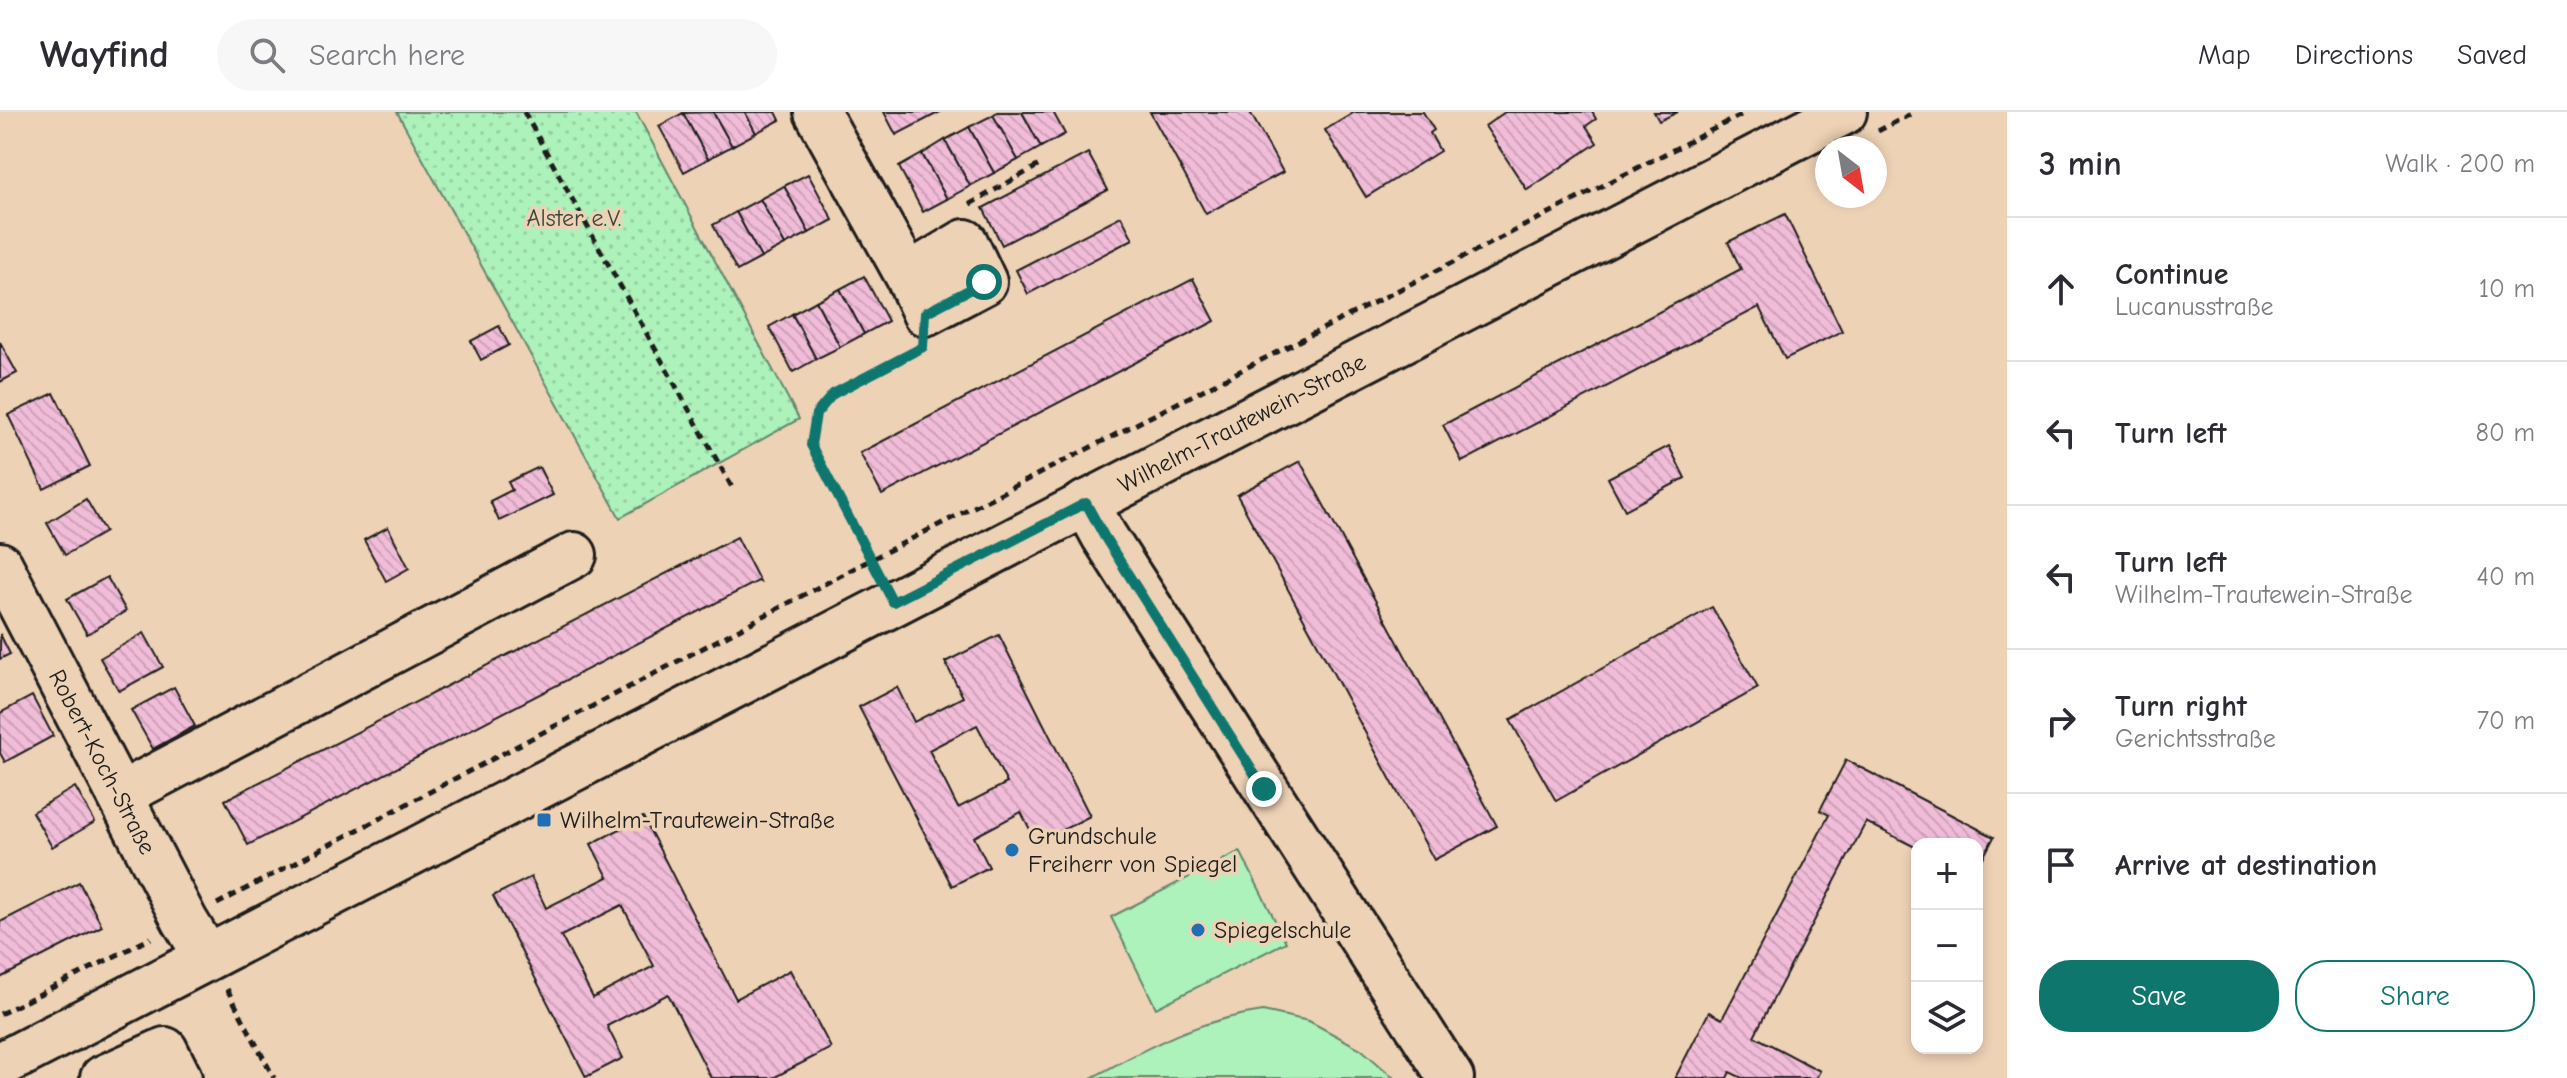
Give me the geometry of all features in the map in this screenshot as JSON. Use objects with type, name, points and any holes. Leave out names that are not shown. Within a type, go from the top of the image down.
[{"type":"street","points":[[817,112],[916,294]]},
{"type":"street","name":"Wilhelm-Trautewein-Straße","points":[[10,1067],[196,939],[893,602],[1844,112]]},
{"type":"street","points":[[1086,503],[1146,603],[1451,1078]]},
{"type":"street","points":[[120,795],[574,555]]},
{"type":"street","name":"Robert-Koch-Straße","points":[[0,565],[196,939]]},
{"type":"street","points":[[103,1078],[165,1050],[179,1078]]},
{"type":"path","points":[[524,112],[734,491]]},
{"type":"path","points":[[0,1014],[196,939],[870,560],[1747,112]]},
{"type":"path","points":[[893,602],[811,445],[816,414],[833,394],[923,347],[916,294]]},
{"type":"path","points":[[196,939],[227,989],[274,1078]]},
{"type":"green space","name":"Alster e.V.","points":[[397,112],[636,112],[799,419],[620,518]]},
{"type":"green space","name":"Spiegelschule","points":[[1240,851],[1286,942],[1156,1008],[1111,917]]},
{"type":"green space","points":[[1263,1011],[1309,1021],[1361,1049],[1394,1078],[1091,1078],[1194,1028]]},
{"type":"building","points":[[713,112],[732,146],[708,159],[683,113]]},
{"type":"building","points":[[713,112],[745,112],[756,133],[732,146]]},
{"type":"building","points":[[745,112],[776,112],[780,120],[756,133]]},
{"type":"building","points":[[884,112],[940,112],[896,135]]},
{"type":"building","points":[[997,112],[1022,112],[1041,147],[1018,160],[993,115]]},
{"type":"building","points":[[1022,112],[1053,112],[1065,134],[1041,147]]},
{"type":"building","points":[[1150,112],[1250,112],[1283,172],[1206,214]]},
{"type":"building","points":[[1355,112],[1423,112],[1434,130],[1430,133],[1440,151],[1366,197],[1325,130]]},
{"type":"building","points":[[1505,112],[1592,112],[1596,119],[1586,126],[1597,143],[1527,190],[1485,126]]},
{"type":"building","points":[[1654,112],[1678,112],[1659,121]]},
{"type":"building","points":[[683,113],[708,159],[684,172],[659,126]]},
{"type":"building","points":[[993,115],[1018,160],[994,173],[969,127]]},
{"type":"building","points":[[969,127],[994,173],[970,186],[945,140]]},
{"type":"building","points":[[945,140],[970,186],[947,199],[922,154]]},
{"type":"building","points":[[1088,153],[1108,190],[1002,245],[983,208]]},
{"type":"building","points":[[922,154],[947,199],[923,212],[899,167]]},
{"type":"building","points":[[808,174],[833,220],[809,233],[784,186]]},
{"type":"building","points":[[784,186],[809,233],[785,245],[760,199]]},
{"type":"building","points":[[760,199],[785,245],[761,258],[736,212]]},
{"type":"building","points":[[736,212],[761,258],[737,271],[713,225]]},
{"type":"building","points":[[1785,214],[1842,331],[1785,359],[1759,307],[1462,462],[1443,425],[1741,269],[1728,242]]},
{"type":"building","points":[[1121,216],[1133,239],[1028,294],[1016,270]]},
{"type":"building","points":[[864,276],[888,321],[864,334],[840,289]]},
{"type":"building","points":[[1193,279],[1215,321],[882,495],[860,453]]},
{"type":"building","points":[[840,289],[864,334],[840,347],[816,301]]},
{"type":"building","points":[[816,301],[840,347],[816,359],[792,314]]},
{"type":"building","points":[[792,314],[816,359],[793,372],[769,327]]},
{"type":"building","points":[[499,326],[509,345],[481,360],[471,341]]},
{"type":"building","points":[[0,342],[17,373],[0,382]]},
{"type":"building","points":[[54,393],[90,466],[44,489],[8,415]]},
{"type":"building","points":[[1669,446],[1685,478],[1625,510],[1608,478]]},
{"type":"building","points":[[1300,461],[1497,826],[1434,860],[1237,495]]},
{"type":"building","points":[[539,467],[553,495],[499,521],[490,501],[512,490],[508,482]]},
{"type":"building","points":[[86,499],[105,532],[65,555],[47,523]]},
{"type":"building","points":[[388,527],[409,568],[386,581],[364,540]]},
{"type":"building","points":[[737,537],[760,582],[248,845],[225,800]]},
{"type":"building","points":[[107,577],[126,611],[87,634],[67,599]]},
{"type":"building","points":[[1712,607],[1758,688],[1556,801],[1510,720]]},
{"type":"building","points":[[144,633],[163,667],[119,691],[100,658]]},
{"type":"building","points":[[0,634],[10,654],[0,659]]},
{"type":"building","points":[[999,635],[1090,816],[1037,843],[1021,812],[974,837],[989,867],[952,886],[859,707],[897,687],[914,722],[963,697],[945,662]],"holes":[[[977,725],[1007,783],[958,808],[929,750]]]},
{"type":"building","points":[[174,687],[195,726],[153,749],[131,710]]},
{"type":"building","points":[[32,696],[53,736],[5,762],[0,753],[0,713]]},
{"type":"building","points":[[1846,760],[1994,837],[1983,858],[1983,838],[1911,838],[1911,845],[1866,822],[1754,1036],[1820,1071],[1816,1078],[1742,1078],[1730,1072],[1727,1078],[1675,1078],[1709,1012],[1722,1019],[1829,815],[1820,810]]},
{"type":"building","points":[[75,787],[95,822],[52,847],[32,812]]},
{"type":"building","points":[[643,817],[736,999],[790,970],[831,1048],[773,1078],[711,1078],[668,994],[607,1026],[623,1058],[586,1077],[493,896],[531,877],[546,908],[608,877],[591,844]],"holes":[[[622,905],[654,966],[593,998],[561,936]]]},
{"type":"building","points":[[79,882],[102,926],[0,978],[0,922]]},
{"type":"place","name":"Wilhelm-Trautewein-Straße","points":[[544,820]]},
{"type":"place","name":"Grundschule Freiherr von Spiegel","points":[[1012,850]]},
{"type":"place","name":"Spiegelschule","points":[[1198,930]]},
{"type":"route","points":[[984,282],[925,313],[923,347],[833,394],[816,414],[811,445],[893,602],[1086,503],[1264,789]]}]
